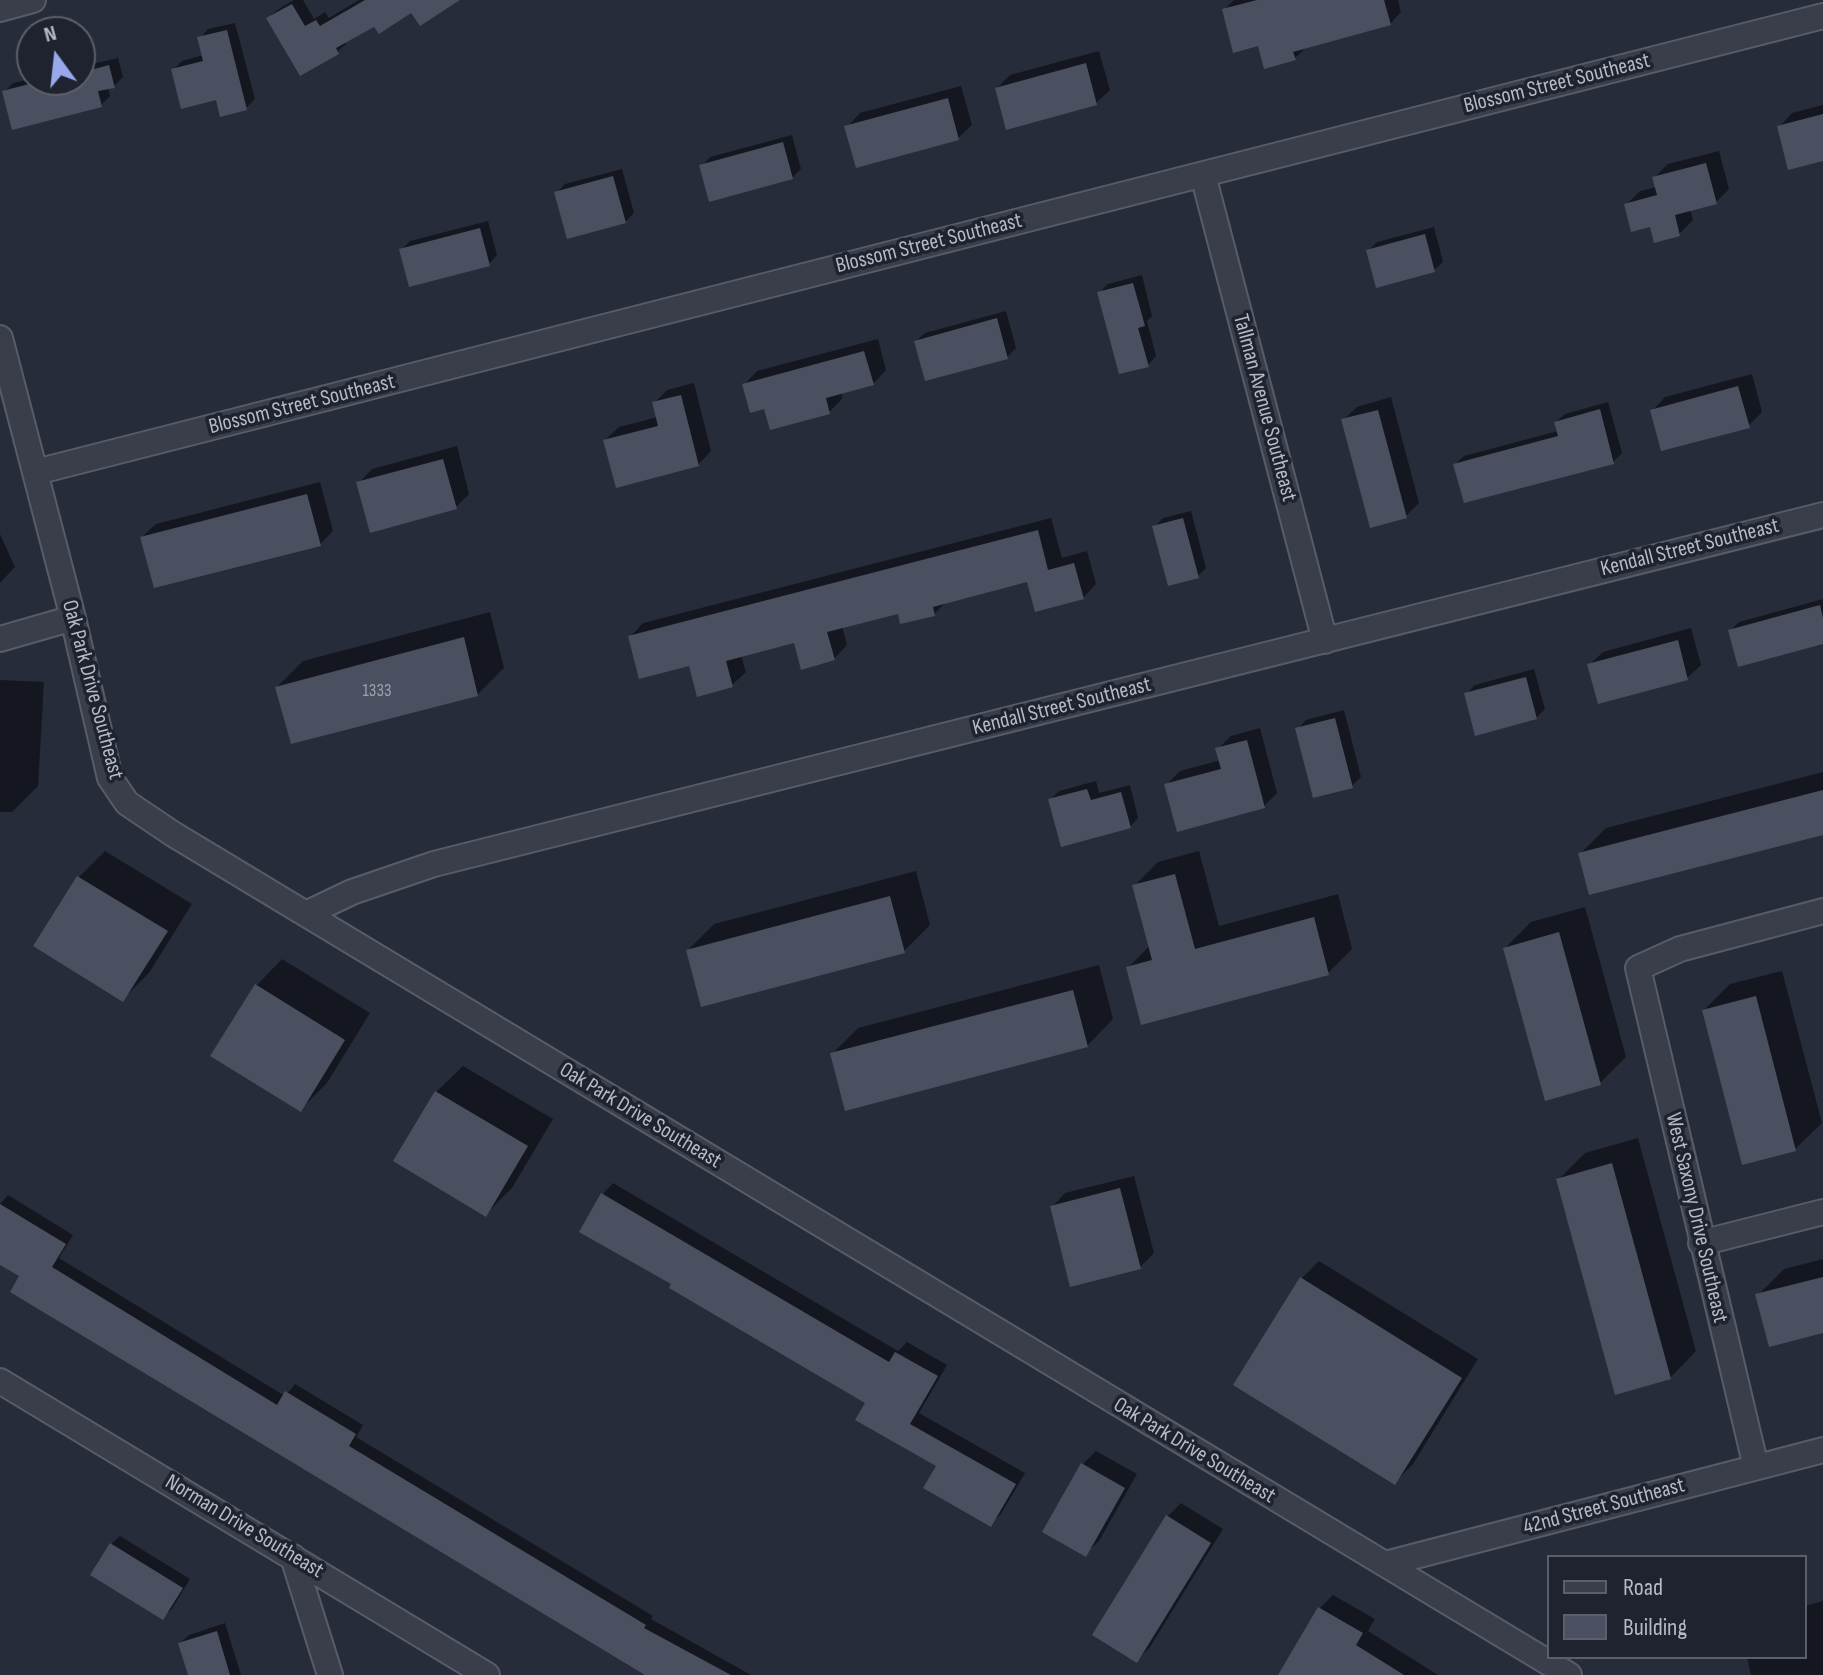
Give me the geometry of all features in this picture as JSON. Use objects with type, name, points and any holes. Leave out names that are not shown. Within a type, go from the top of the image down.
[{"type":"street","points":[[0,9],[33,0]]},
{"type":"street","name":"Blossom Street Southeast","points":[[36,472],[1823,16]]},
{"type":"street","name":"Tallman Avenue Southeast","points":[[1203,175],[1325,641]]},
{"type":"street","name":"Oak Park Drive Southeast","points":[[0,338],[73,618],[110,778],[127,803],[173,834],[1569,1675]]},
{"type":"street","name":"Kendall Street Southeast","points":[[306,914],[352,892],[434,864],[1823,515]]},
{"type":"street","points":[[0,639],[73,618]]},
{"type":"street","name":"West Saxony Drive Southeast","points":[[1756,1467],[1638,968],[1680,949],[1823,911]]},
{"type":"street","points":[[1701,1243],[1823,1212]]},
{"type":"street","name":"Norman Drive Southeast","points":[[0,1381],[487,1675]]},
{"type":"street","name":"42nd Street Southeast","points":[[1385,1564],[1823,1450]]},
{"type":"street","points":[[293,1557],[330,1675]]},
{"type":"building","points":[[365,0],[460,0],[420,26],[411,13],[379,34],[374,27],[336,48],[339,54],[300,76],[266,18],[292,4],[305,26],[316,20],[320,26]]},
{"type":"building","points":[[1257,0],[1384,0],[1391,25],[1293,52],[1296,60],[1264,69],[1258,46],[1233,53],[1222,9]]},
{"type":"building","points":[[227,30],[247,110],[220,117],[216,100],[181,109],[171,69],[203,61],[197,37]]},
{"type":"building","points":[[1086,63],[1097,105],[1006,130],[995,88]]},
{"type":"building","points":[[109,65],[115,88],[98,91],[102,107],[12,130],[2,91],[16,87],[16,96],[96,96],[96,69]]},
{"type":"building","points":[[948,98],[959,140],[856,168],[844,126]]},
{"type":"building","points":[[1823,114],[1823,161],[1788,170],[1777,126]]},
{"type":"building","points":[[783,142],[793,179],[709,202],[699,165]]},
{"type":"building","points":[[1706,163],[1717,204],[1675,215],[1680,236],[1654,243],[1650,227],[1631,232],[1624,204],[1657,195],[1652,177]]},
{"type":"building","points":[[613,176],[626,223],[567,239],[554,192]]},
{"type":"building","points":[[480,228],[490,266],[409,287],[399,249]]},
{"type":"building","points":[[1425,234],[1435,272],[1376,288],[1366,250]]},
{"type":"building","points":[[1133,283],[1145,326],[1138,328],[1149,367],[1119,374],[1097,292]]},
{"type":"building","points":[[997,318],[1008,359],[925,381],[914,341]]},
{"type":"building","points":[[864,351],[874,385],[826,398],[830,414],[770,430],[764,409],[750,413],[742,384]]},
{"type":"building","points":[[1738,386],[1750,428],[1661,451],[1650,410]]},
{"type":"building","points":[[681,395],[699,466],[616,488],[603,440],[658,426],[652,402]]},
{"type":"building","points":[[1600,409],[1614,464],[1464,503],[1453,464],[1558,436],[1554,422]]},
{"type":"building","points":[[1378,410],[1407,518],[1370,528],[1341,419]]},
{"type":"building","points":[[443,459],[457,509],[370,533],[356,482]]},
{"type":"building","points":[[307,494],[321,546],[154,588],[140,537]]},
{"type":"building","points":[[1183,518],[1199,578],[1168,586],[1152,526]]},
{"type":"building","points":[[1038,530],[1048,570],[1074,563],[1084,599],[1035,612],[1027,582],[933,607],[935,616],[900,624],[898,614],[827,632],[835,660],[801,670],[794,643],[726,661],[733,687],[697,697],[689,666],[639,679],[628,636]]},
{"type":"building","points":[[1820,605],[1823,644],[1738,667],[1728,630]]},
{"type":"building","points":[[464,637],[478,696],[291,744],[275,687]]},
{"type":"building","points":[[1678,640],[1688,680],[1598,704],[1587,664]]},
{"type":"building","points":[[1526,677],[1537,719],[1475,736],[1464,693]]},
{"type":"building","points":[[1335,718],[1353,788],[1313,798],[1295,728]]},
{"type":"building","points":[[1247,740],[1265,808],[1177,832],[1164,784],[1221,769],[1215,748]]},
{"type":"building","points":[[1087,789],[1091,800],[1121,792],[1131,828],[1061,847],[1048,799]]},
{"type":"building","points":[[1823,790],[1823,835],[1589,895],[1578,853]]},
{"type":"building","points":[[1175,874],[1195,949],[1314,917],[1329,975],[1141,1025],[1126,967],[1152,960],[1132,885]]},
{"type":"building","points":[[77,876],[168,931],[123,1002],[33,946]]},
{"type":"building","points":[[890,896],[905,953],[701,1007],[686,950]]},
{"type":"building","points":[[1559,932],[1601,1085],[1545,1101],[1503,948]]},
{"type":"building","points":[[255,984],[345,1040],[301,1112],[210,1056]]},
{"type":"building","points":[[1073,990],[1088,1047],[845,1111],[830,1053]]},
{"type":"building","points":[[1756,996],[1796,1151],[1742,1165],[1702,1010]]},
{"type":"building","points":[[435,1091],[528,1146],[486,1217],[393,1161]]},
{"type":"building","points":[[1612,1163],[1671,1379],[1615,1395],[1556,1179]]},
{"type":"building","points":[[1120,1188],[1141,1269],[1070,1287],[1050,1206]]},
{"type":"building","points":[[601,1193],[889,1362],[895,1352],[938,1376],[910,1424],[1016,1484],[991,1527],[923,1488],[936,1466],[855,1420],[865,1403],[669,1288],[671,1284],[579,1232]]},
{"type":"building","points":[[0,1204],[66,1244],[52,1267],[277,1405],[285,1391],[356,1434],[349,1446],[646,1625],[644,1628],[731,1675],[645,1675],[10,1292],[19,1276],[0,1265]]},
{"type":"building","points":[[1300,1277],[1462,1378],[1395,1485],[1233,1385]]},
{"type":"building","points":[[1823,1277],[1823,1333],[1769,1347],[1755,1294]]},
{"type":"building","points":[[1081,1463],[1125,1488],[1086,1557],[1042,1532]]},
{"type":"building","points":[[1166,1515],[1211,1543],[1137,1663],[1092,1635]]},
{"type":"building","points":[[110,1543],[183,1588],[163,1620],[90,1575]]},
{"type":"building","points":[[1318,1607],[1363,1633],[1356,1645],[1404,1675],[1278,1675]]},
{"type":"building","points":[[217,1631],[230,1675],[188,1675],[178,1643]]}]
